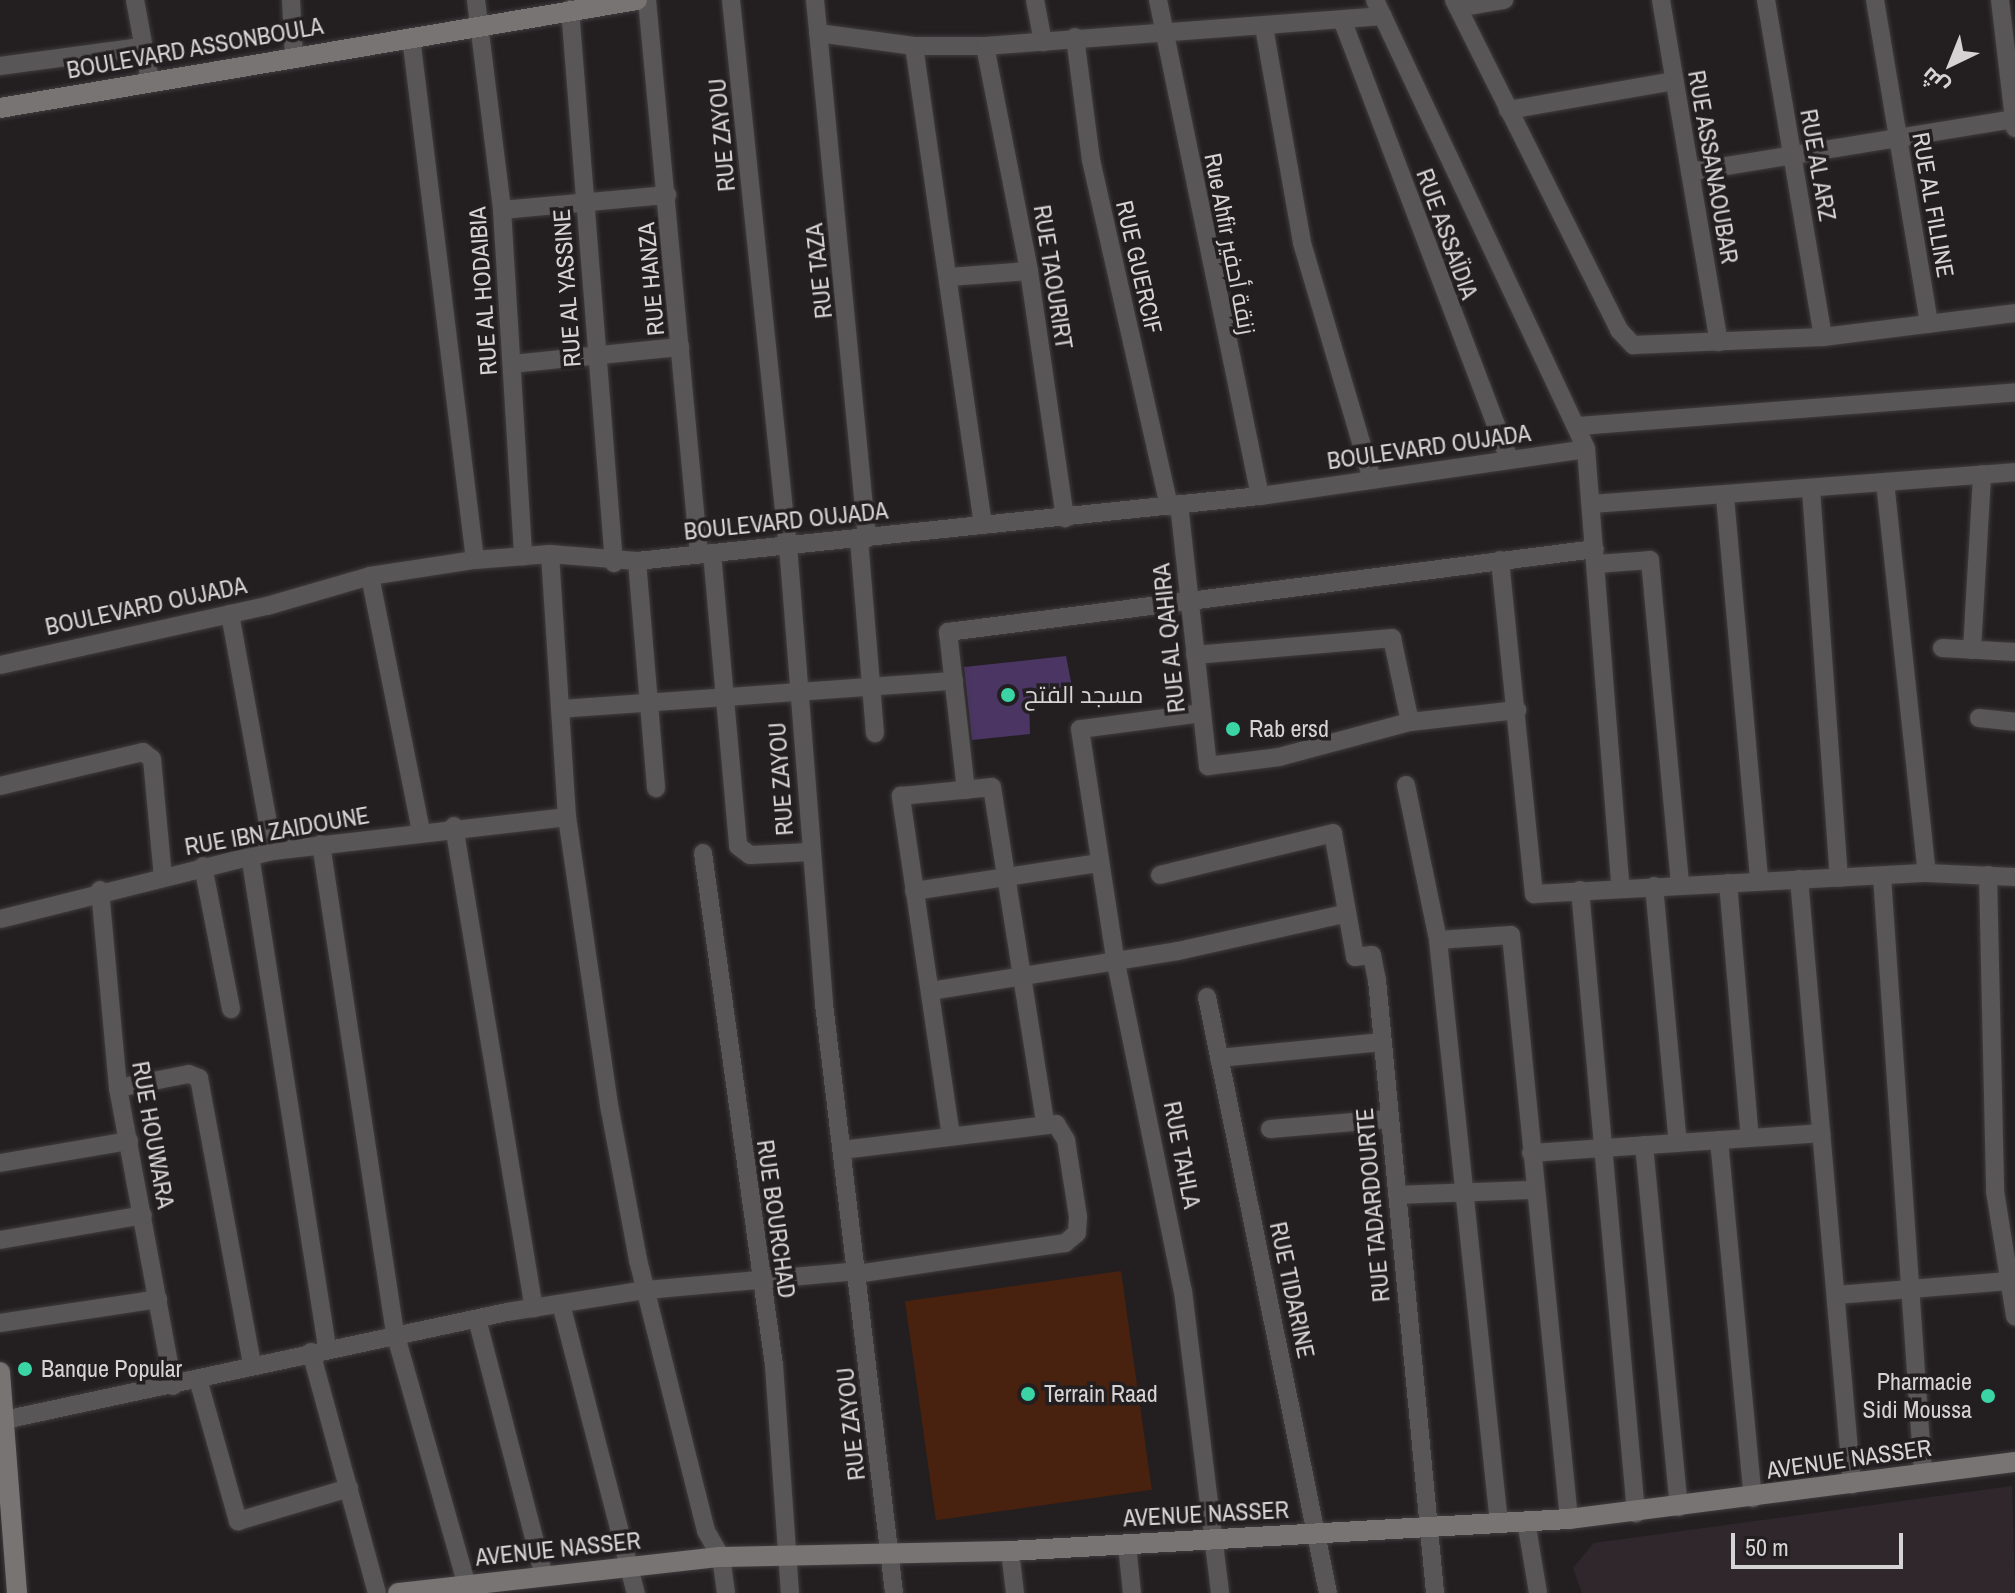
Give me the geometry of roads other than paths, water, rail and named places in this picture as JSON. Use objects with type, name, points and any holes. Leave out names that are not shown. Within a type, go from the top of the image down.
[{"type":"street","points":[[135,0],[141,47],[150,81]]},
{"type":"street","points":[[291,0],[294,57]]},
{"type":"street","name":"RUE AL HODAIBIA","points":[[476,0],[502,210],[523,556]]},
{"type":"street","name":"BOULEVARD ASSONBOULA","points":[[0,108],[480,24],[637,0]]},
{"type":"street","name":"RUE HANZA","points":[[647,0],[680,347],[724,699],[738,846],[750,855],[811,852]]},
{"type":"street","name":"RUE ZAYOU","points":[[731,0],[799,697],[811,852],[894,1593]]},
{"type":"street","name":"RUE TAZA","points":[[815,0],[863,538],[875,733]]},
{"type":"street","points":[[1035,0],[1043,42]]},
{"type":"street","name":"Rue Ahfir زنقة أحفير","points":[[1158,0],[1260,496]]},
{"type":"street","points":[[1504,0],[1456,4],[1626,341],[1642,348],[1823,337],[2015,313]]},
{"type":"street","name":"RUE ASSANAOUBAR","points":[[1661,0],[1719,342]]},
{"type":"street","name":"RUE AL ARZ","points":[[1766,0],[1823,337]]},
{"type":"street","name":"RUE AL FILLINE","points":[[1875,0],[1929,324]]},
{"type":"street","points":[[1690,172],[2014,124],[2011,54],[2000,0]]},
{"type":"street","points":[[818,33],[914,46],[985,46],[1075,37],[1343,22],[1379,8],[1578,426],[1586,449],[1621,889]]},
{"type":"street","name":"RUE AL YASSINE","points":[[570,9],[614,563]]},
{"type":"street","name":"RUE ASSAÏDIA","points":[[1343,22],[1509,460]]},
{"type":"street","points":[[1264,27],[1302,243],[1372,479]]},
{"type":"street","points":[[411,37],[475,560]]},
{"type":"street","name":"RUE GUERCIF","points":[[1075,37],[1091,160],[1174,505]]},
{"type":"street","points":[[914,46],[983,525]]},
{"type":"street","name":"RUE TAOURIRT","points":[[985,46],[1029,271],[1065,518]]},
{"type":"street","points":[[0,66],[141,47]]},
{"type":"street","points":[[1508,110],[1674,81]]},
{"type":"street","points":[[502,210],[585,199],[667,195]]},
{"type":"street","points":[[949,277],[1029,271]]},
{"type":"street","points":[[512,364],[680,347]]},
{"type":"street","points":[[1578,426],[2015,392]]},
{"type":"street","name":"BOULEVARD OUJADA","points":[[0,665],[230,614],[370,576],[475,560],[550,554],[614,563],[637,561],[1260,496],[1586,449]]},
{"type":"street","points":[[1591,504],[1725,497],[2015,472]]},
{"type":"street","points":[[1972,650],[1982,474]]},
{"type":"street","points":[[1885,482],[1927,873]]},
{"type":"street","points":[[1811,489],[1839,878]]},
{"type":"street","points":[[1725,497],[1759,881]]},
{"type":"street","name":"RUE AL QAHIRA","points":[[1174,505],[1208,766],[1279,757],[1410,722]]},
{"type":"street","points":[[550,554],[567,817],[610,1110],[646,1290],[706,1531],[721,1557],[726,1593]]},
{"type":"street","points":[[966,790],[948,632],[1500,560],[1595,557],[1650,560],[1680,885]]},
{"type":"street","points":[[1500,560],[1534,894],[1927,873],[2015,877]]},
{"type":"street","points":[[637,561],[656,788]]},
{"type":"street","points":[[370,576],[421,831]]},
{"type":"street","points":[[230,614],[273,851]]},
{"type":"street","points":[[1195,655],[1392,638],[1410,722],[1517,710]]},
{"type":"street","points":[[1942,648],[2015,652]]},
{"type":"street","points":[[560,709],[799,697],[954,681]]},
{"type":"street","name":"RUE TAHLA","points":[[1202,713],[1080,729],[1116,963],[1183,1291],[1218,1540],[1220,1593]]},
{"type":"street","points":[[1979,718],[2015,722]]},
{"type":"street","points":[[0,786],[143,752],[152,759],[163,877]]},
{"type":"street","points":[[1406,785],[1438,940],[1499,1523]]},
{"type":"street","points":[[951,1136],[901,796],[992,787],[1045,1122]]},
{"type":"street","name":"RUE IBN ZAIDOUNE","points":[[0,919],[100,890],[250,855],[454,826],[567,817]]},
{"type":"street","points":[[454,826],[534,1308]]},
{"type":"street","name":"RUE TADARDOURTE","points":[[1160,875],[1333,833],[1344,914],[1355,957],[1372,955],[1390,1119],[1425,1529],[1435,1593]]},
{"type":"street","points":[[321,844],[395,1333],[467,1585]]},
{"type":"street","name":"RUE BOURCHAD","points":[[703,853],[758,1277],[774,1365],[790,1593]]},
{"type":"street","points":[[250,855],[319,1350],[349,1488],[377,1593]]},
{"type":"street","points":[[914,891],[1005,880],[1099,863]]},
{"type":"street","points":[[203,866],[231,1009]]},
{"type":"street","points":[[1988,875],[1990,1106],[2015,1316]]},
{"type":"street","points":[[1882,876],[1923,1475]]},
{"type":"street","points":[[1799,879],[1852,1485]]},
{"type":"street","points":[[1728,883],[1750,1138]]},
{"type":"street","points":[[1654,886],[1678,1143]]},
{"type":"street","name":"RUE HOUWARA","points":[[100,890],[118,1088],[173,1386]]},
{"type":"street","points":[[1580,890],[1636,1513]]},
{"type":"street","points":[[931,991],[1116,963],[1344,914]]},
{"type":"street","points":[[1438,940],[1511,935],[1569,1519]]},
{"type":"street","name":"RUE TIDARINE","points":[[1207,997],[1328,1593]]},
{"type":"street","points":[[1219,1058],[1382,1042]]},
{"type":"street","points":[[118,1088],[189,1074],[199,1078],[252,1365]]},
{"type":"street","points":[[1270,1129],[1390,1119]]},
{"type":"street","points":[[3,1425],[395,1333],[534,1308],[646,1290],[758,1277],[858,1272],[1073,1238],[1078,1217],[1066,1140],[1061,1127],[1045,1122],[842,1150]]},
{"type":"street","points":[[1531,1153],[1821,1133]]},
{"type":"street","points":[[1719,1140],[1753,1498]]},
{"type":"street","points":[[0,1163],[129,1141]]},
{"type":"street","points":[[1644,1145],[1679,1507]]},
{"type":"street","points":[[1397,1195],[1535,1190]]},
{"type":"street","points":[[0,1240],[143,1215]]},
{"type":"street","points":[[1836,1295],[2009,1281]]},
{"type":"street","points":[[0,1323],[158,1299]]},
{"type":"street","points":[[561,1304],[636,1593]]},
{"type":"street","points":[[477,1319],[544,1576]]},
{"type":"street","points":[[0,1372],[17,1593]]},
{"type":"street","points":[[198,1379],[238,1521],[349,1488]]},
{"type":"street","points":[[2014,1462],[2015,1470]]},
{"type":"street","name":"AVENUE NASSER","points":[[398,1593],[467,1585],[517,1587],[544,1576],[721,1557],[1010,1551],[1569,1519],[1636,1513],[2014,1462]]},
{"type":"street","points":[[1526,1521],[1538,1593]]},
{"type":"street","points":[[1127,1545],[1132,1593]]},
{"type":"street","points":[[1010,1551],[1015,1593]]},
{"type":"place","name":"مسجد الفتح","points":[[1008,695]]},
{"type":"place","name":"Rab ersd","points":[[1233,729]]},
{"type":"place","name":"Banque Popular","points":[[25,1369]]},
{"type":"place","name":"Terrain Raad","points":[[1028,1394]]},
{"type":"place","name":"Pharmacie Sidi Moussa","points":[[1988,1396]]}]
